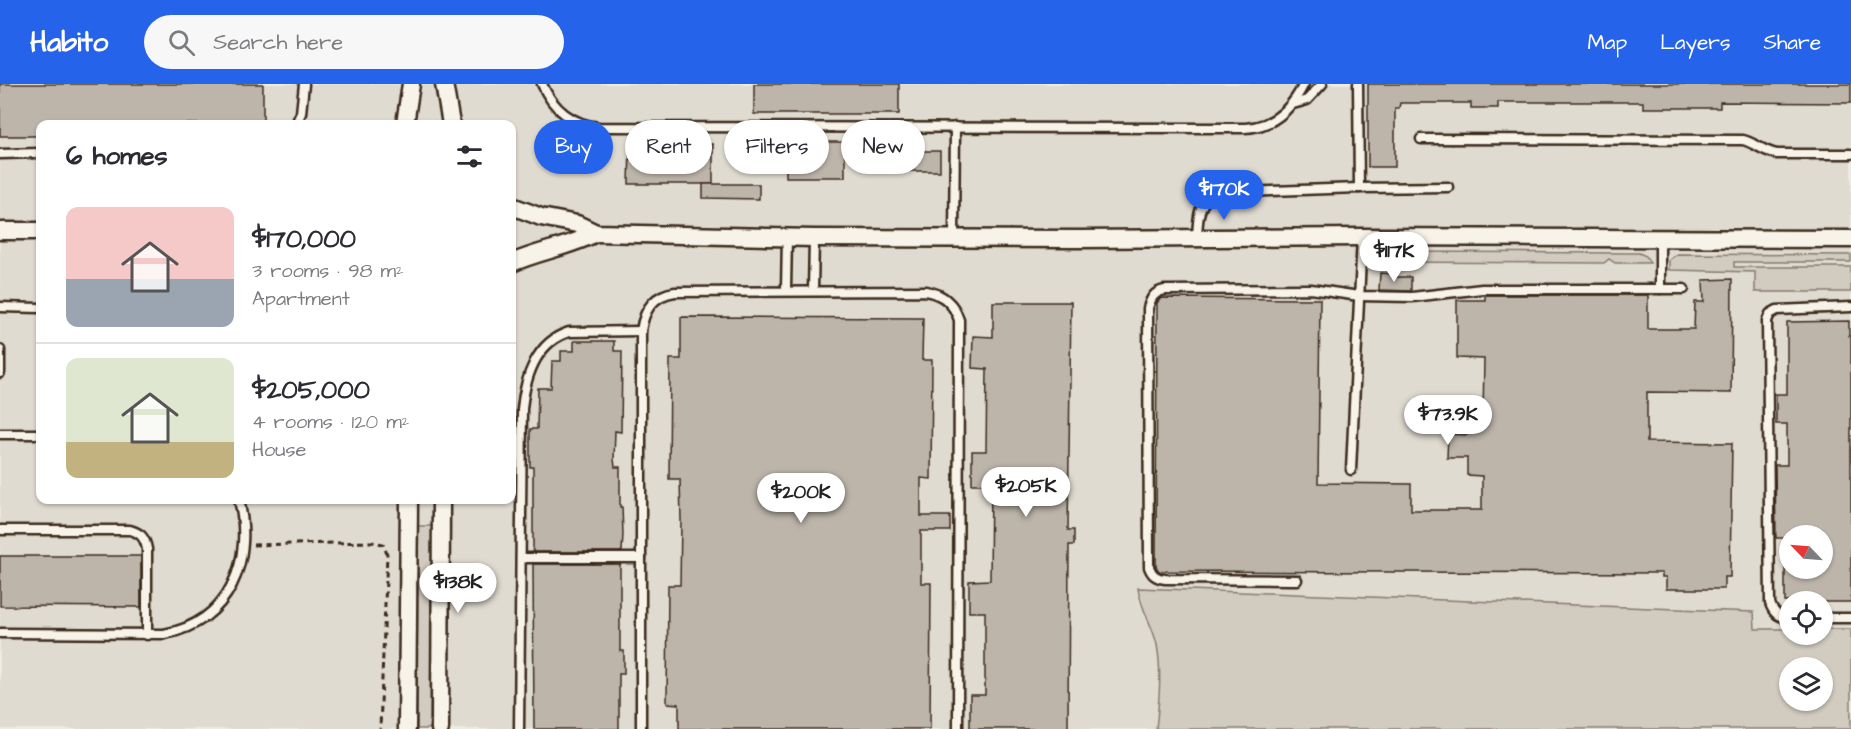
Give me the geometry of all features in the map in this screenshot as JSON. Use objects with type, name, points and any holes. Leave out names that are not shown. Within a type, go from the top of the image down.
[{"type":"street","points":[[406,120],[411,84]]},
{"type":"street","points":[[444,84],[450,120]]},
{"type":"street","points":[[516,207],[542,217],[578,224],[596,233],[814,238],[1851,239]]},
{"type":"street","points":[[0,231],[36,231]]},
{"type":"street","points":[[516,261],[576,243],[596,233]]},
{"type":"street","points":[[407,729],[409,504]]},
{"type":"street","points":[[440,729],[441,504]]},
{"type":"lane","points":[[298,120],[301,113],[304,84]]},
{"type":"lane","points":[[542,84],[547,95],[561,112],[578,122],[599,127],[1257,127],[1267,124],[1293,104],[1307,100],[1322,84]]},
{"type":"lane","points":[[1293,104],[1304,84]]},
{"type":"lane","points":[[1358,84],[1359,188]]},
{"type":"lane","points":[[954,237],[955,127]]},
{"type":"lane","points":[[1421,139],[1743,140],[1777,154],[1851,154]]},
{"type":"lane","points":[[0,154],[36,153]]},
{"type":"lane","points":[[1197,238],[1201,208],[1207,199],[1216,193],[1448,187]]},
{"type":"lane","points":[[786,290],[787,237]]},
{"type":"lane","points":[[1351,470],[1362,237]]},
{"type":"lane","points":[[813,291],[814,238]]},
{"type":"lane","points":[[1660,238],[1660,289]]},
{"type":"lane","points":[[1297,580],[1165,579],[1156,577],[1150,571],[1148,308],[1152,297],[1159,291],[1311,289],[1359,296],[1412,297],[1482,289],[1684,289]]},
{"type":"lane","points":[[641,729],[641,331],[645,314],[654,300],[666,293],[786,290],[926,291],[945,298],[957,314],[959,320],[958,729]]},
{"type":"lane","points":[[0,307],[36,308]]},
{"type":"lane","points":[[1779,615],[1775,613],[1770,603],[1767,321],[1770,314],[1783,309],[1851,307]]},
{"type":"lane","points":[[519,729],[522,409],[526,381],[532,366],[546,346],[561,335],[569,332],[641,331]]},
{"type":"lane","points":[[0,350],[0,372]]},
{"type":"lane","points":[[0,434],[36,434]]},
{"type":"lane","points":[[0,633],[147,635],[178,632],[203,619],[225,597],[238,569],[243,545],[240,504]]},
{"type":"lane","points":[[0,530],[130,530],[140,534],[144,537],[147,549],[147,635]]},
{"type":"lane","points":[[521,558],[641,558]]},
{"type":"lane","points":[[1833,618],[1851,618]]},
{"type":"path","points":[[243,545],[372,542],[384,544],[387,555],[380,729]]},
{"type":"shaded area","points":[[0,84],[1851,84],[1851,729],[1756,729],[1754,612],[1139,588],[1139,601],[1148,617],[1157,644],[1160,675],[1156,729],[0,729]]},
{"type":"shaded area","points":[[1383,252],[1639,253],[1646,256],[1650,263],[1615,263],[1609,259],[1604,263],[1375,262],[1378,254]]},
{"type":"shaded area","points":[[1677,254],[1851,255],[1851,262],[1734,262],[1734,267],[1851,267],[1851,292],[1755,292],[1755,272],[1669,270],[1669,260]]},
{"type":"shaded area","points":[[418,526],[432,526],[430,729],[417,729]]},
{"type":"shaded area","points":[[1138,588],[1754,612],[1755,629],[1779,629],[1779,645],[1833,645],[1833,629],[1851,629],[1851,729],[1156,729],[1159,656]]},
{"type":"building","points":[[0,84],[263,84],[263,120],[36,120],[36,136],[0,136]]},
{"type":"building","points":[[754,84],[899,84],[899,114],[754,114]]},
{"type":"building","points":[[1368,84],[1851,84],[1851,103],[1720,102],[1720,108],[1643,108],[1643,102],[1498,102],[1498,108],[1471,108],[1471,103],[1400,103],[1399,108],[1395,108],[1395,167],[1368,167]]},
{"type":"building","points":[[829,142],[841,142],[841,174],[845,174],[845,177],[786,177],[786,174],[829,174]]},
{"type":"building","points":[[712,144],[713,184],[629,184],[629,174],[712,174]]},
{"type":"building","points":[[925,151],[940,151],[940,171],[925,171]]},
{"type":"building","points":[[703,184],[759,184],[759,199],[703,198]]},
{"type":"building","points":[[1380,273],[1395,274],[1395,277],[1411,277],[1411,291],[1379,290]]},
{"type":"building","points":[[1732,279],[1731,393],[1647,392],[1647,442],[1732,443],[1730,577],[1724,577],[1724,589],[1666,589],[1666,577],[1662,577],[1662,573],[1159,571],[1156,567],[1157,303],[1161,298],[1320,299],[1318,483],[1411,484],[1411,510],[1482,510],[1482,476],[1467,475],[1467,458],[1447,458],[1448,434],[1467,435],[1468,415],[1483,415],[1484,359],[1457,358],[1457,300],[1485,300],[1485,295],[1648,295],[1648,329],[1694,329],[1695,302],[1704,302],[1703,280]]},
{"type":"building","points":[[993,302],[1071,302],[1068,530],[1074,530],[1074,545],[1069,545],[1068,729],[970,729],[970,695],[985,695],[985,612],[969,612],[969,581],[990,580],[991,484],[972,484],[972,451],[986,451],[987,369],[972,368],[973,336],[993,337]]},
{"type":"building","points":[[681,317],[923,318],[922,360],[932,360],[931,479],[921,478],[921,516],[950,516],[950,531],[921,531],[921,583],[931,583],[930,729],[679,729],[679,704],[667,703],[668,585],[680,585],[681,520],[680,479],[669,479],[670,359],[681,359]]},
{"type":"building","points":[[1849,321],[1849,336],[1851,336],[1851,602],[1833,602],[1833,591],[1785,591],[1785,579],[1833,579],[1833,525],[1779,525],[1779,538],[1776,538],[1775,465],[1787,465],[1787,424],[1776,424],[1776,394],[1787,394],[1787,322]]},
{"type":"building","points":[[574,341],[614,341],[614,351],[622,351],[621,432],[615,431],[614,459],[615,467],[620,467],[623,534],[622,551],[620,552],[533,552],[533,467],[530,467],[530,429],[537,429],[538,388],[551,388],[552,361],[561,361],[561,351],[574,351]]},
{"type":"building","points":[[0,556],[141,556],[141,607],[0,606]]},
{"type":"building","points":[[533,564],[620,564],[620,651],[624,651],[624,674],[619,674],[619,729],[534,729]]}]
